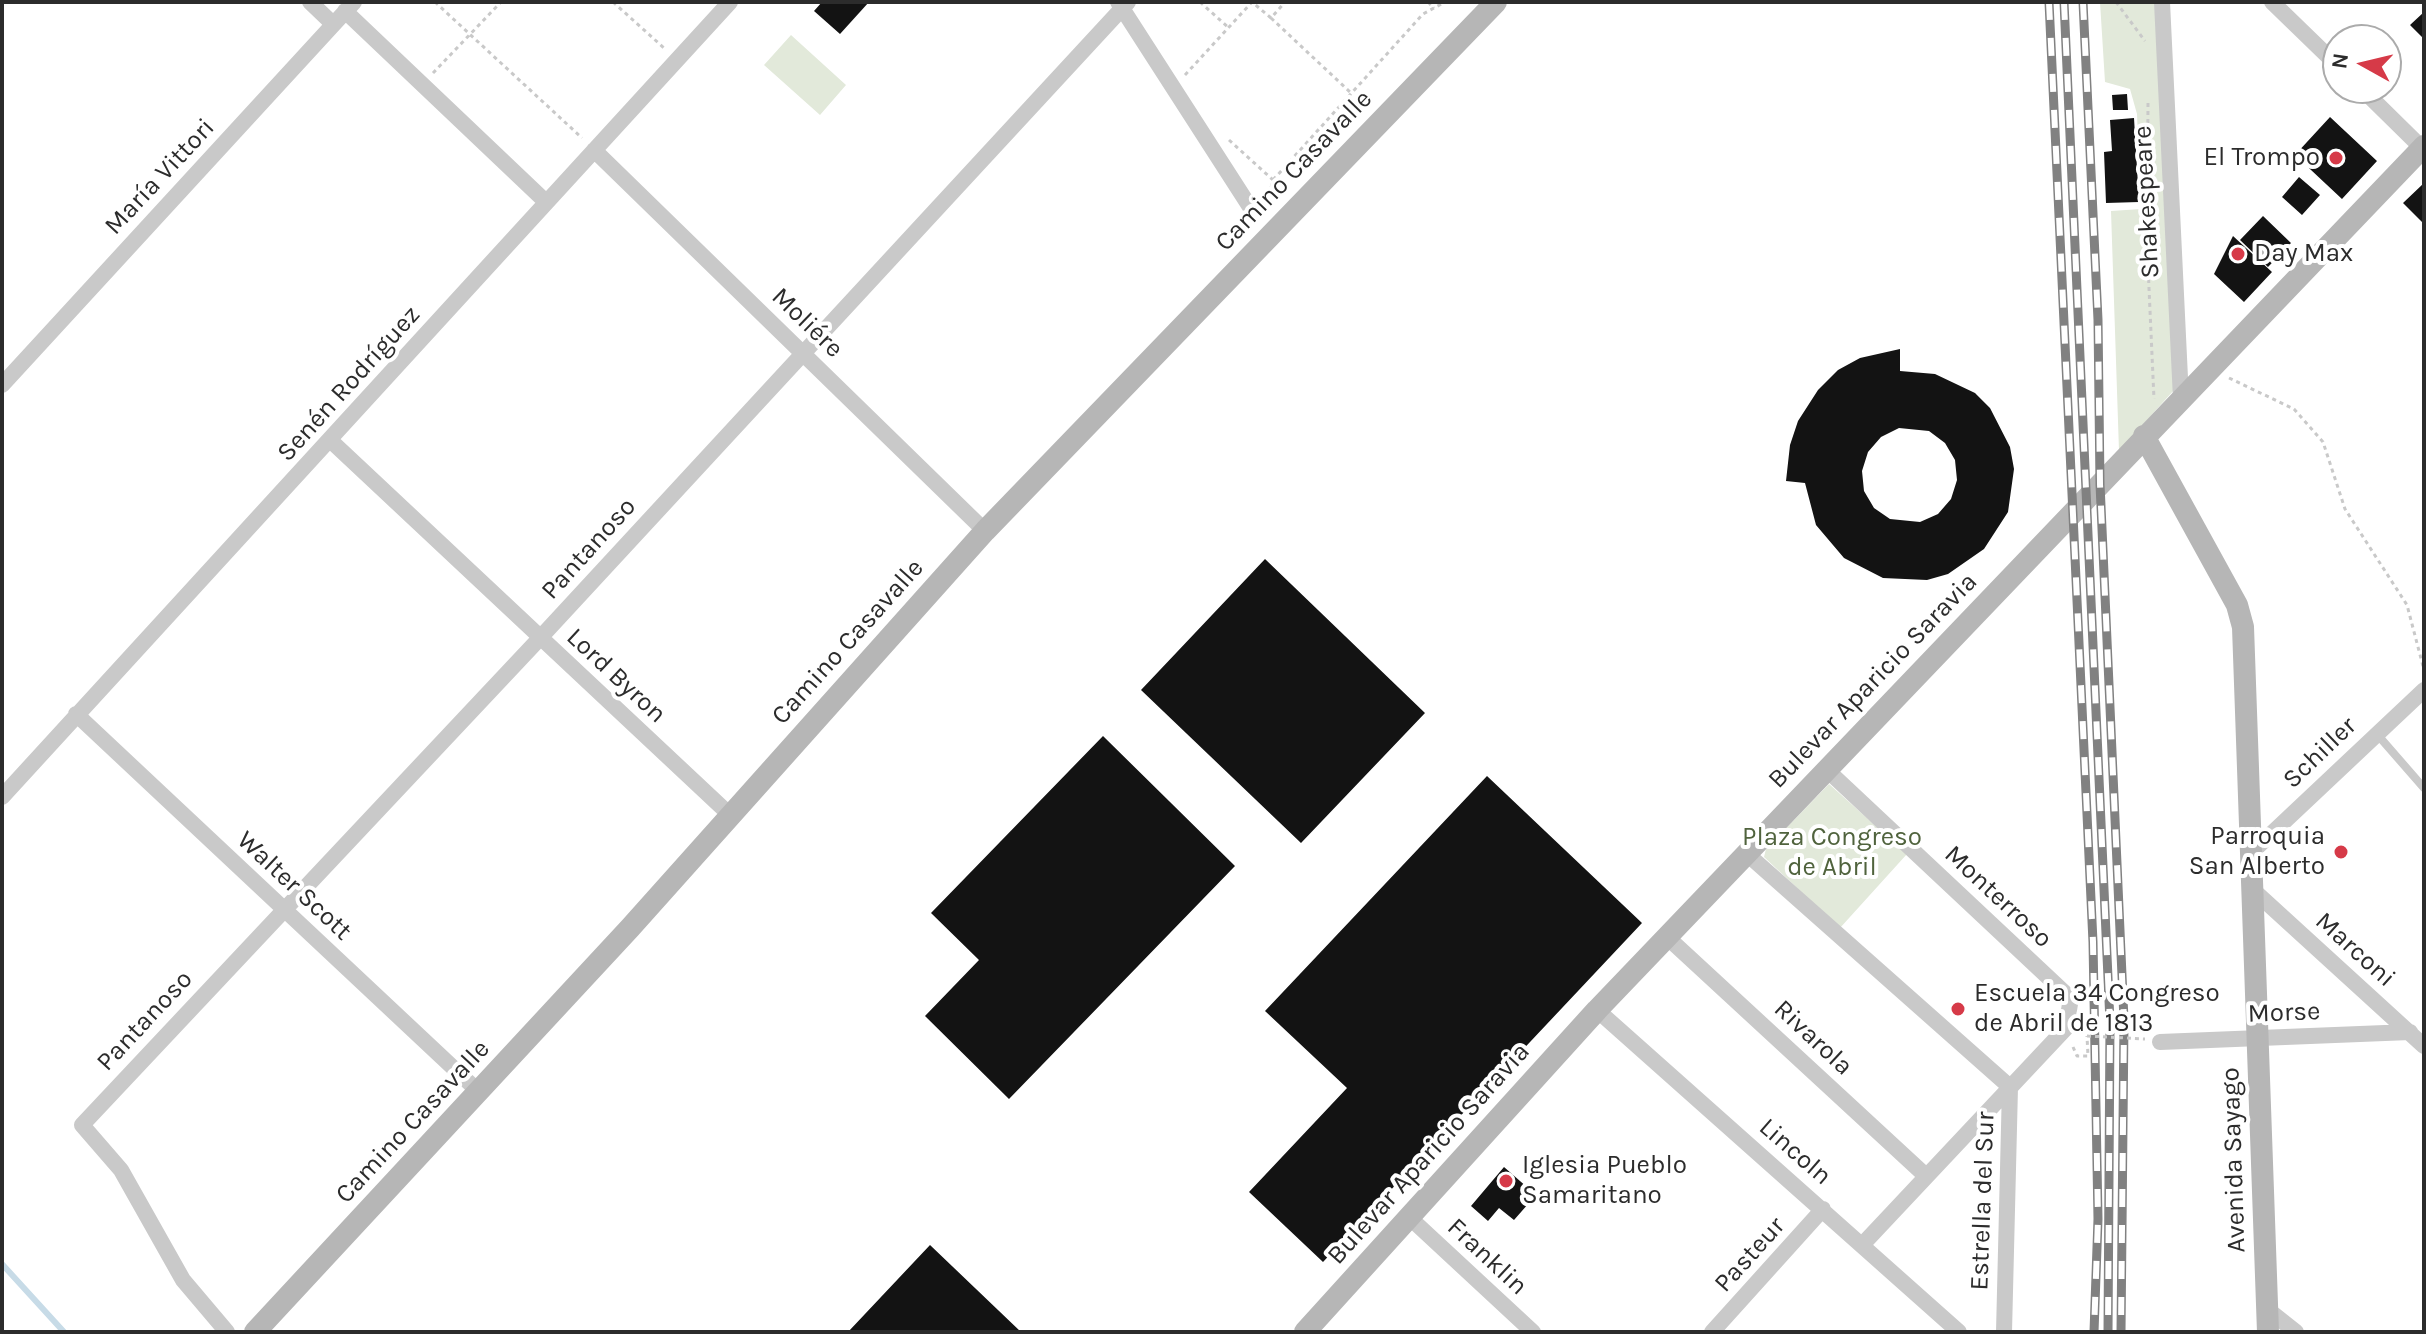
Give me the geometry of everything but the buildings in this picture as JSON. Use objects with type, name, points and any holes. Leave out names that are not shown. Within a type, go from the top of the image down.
[{"type":"street","points":[[310,2],[344,12],[546,202]]},
{"type":"street","name":"Senén Rodríguez","points":[[2,797],[730,2]]},
{"type":"street","name":"Camino Casavalle","points":[[255,1332],[479,1092],[985,531],[1496,2]]},
{"type":"street","name":"Shakespeare","points":[[2162,2],[2181,399]]},
{"type":"street","points":[[2272,2],[2322,50]]},
{"type":"street","points":[[1122,4],[1169,86],[1258,206]]},
{"type":"street","name":"Pantanoso","points":[[227,1332],[183,1280],[127,1179],[82,1125],[540,638],[1122,4]]},
{"type":"street","name":"María Vittori","points":[[2,385],[344,12]]},
{"type":"street","points":[[2378,104],[2423,148]]},
{"type":"street","name":"Bulevar Aparicio Saravia","points":[[1305,1332],[1597,1010],[2423,148]]},
{"type":"street","name":"Moliére","points":[[594,150],[985,531]]},
{"type":"street","name":"Avenida Sayago","points":[[2150,430],[2237,605],[2243,627],[2268,1332]]},
{"type":"street","name":"Lord Byron","points":[[330,440],[729,814]]},
{"type":"street","name":"Schiller","points":[[2252,852],[2424,690]]},
{"type":"street","name":"Walter Scott","points":[[76,714],[479,1092]]},
{"type":"street","name":"Monterroso","points":[[1826,769],[2066,994],[2070,1004],[2066,1028],[2010,1087]]},
{"type":"street","name":"Estrella del Sur","points":[[1746,853],[2010,1087],[2004,1332]]},
{"type":"street","name":"Marconi","points":[[2253,890],[2424,1046]]},
{"type":"street","name":"Rivarola","points":[[1667,937],[1926,1176]]},
{"type":"street","name":"Lincoln","points":[[1597,1010],[1959,1332]]},
{"type":"street","name":"Morse","points":[[2152,1040],[2410,1032]]},
{"type":"street","points":[[1863,1244],[2010,1087]]},
{"type":"street","name":"Pasteur","points":[[1712,1332],[1823,1209]]},
{"type":"street","name":"Franklin","points":[[1409,1217],[1533,1332]]},
{"type":"street","points":[[2267,1309],[2296,1332]]},
{"type":"lane","points":[[2376,733],[2424,788]]},
{"type":"path","points":[[435,2],[594,150]]},
{"type":"path","points":[[423,85],[501,2]]},
{"type":"path","points":[[613,2],[677,60]]},
{"type":"path","points":[[1200,2],[1229,28]]},
{"type":"path","points":[[1169,86],[1190,72],[1252,2],[1351,93]]},
{"type":"path","points":[[1271,18],[1285,2]]},
{"type":"path","points":[[1428,2],[1434,8]]},
{"type":"path","points":[[1258,206],[1273,180],[1423,14],[1445,2]]},
{"type":"path","points":[[2116,2],[2144,40],[2148,53]]},
{"type":"path","points":[[2149,97],[2145,122],[2150,430]]},
{"type":"path","points":[[2209,369],[2270,395],[2294,409],[2323,442],[2345,509],[2407,605],[2424,670]]},
{"type":"path","points":[[2088,1056],[2087,1036],[2152,1040]]},
{"type":"green space","points":[[2100,2],[2156,2],[2174,390],[2119,451],[2111,211],[2141,209],[2137,114],[2130,89],[2105,82]]},
{"type":"green space","points":[[791,35],[846,85],[820,115],[764,65]]},
{"type":"green space","name":"Plaza Congreso de Abril","points":[[1829,784],[1907,854],[1840,928],[1764,857],[1766,849]]},
{"type":"waterway","points":[[2,1264],[64,1332]]},
{"type":"railway","points":[[2049,2],[2093,942],[2098,1219],[2094,1332]]},
{"type":"railway","points":[[2064,2],[2110,1022],[2108,1332]]},
{"type":"railway","points":[[2083,2],[2098,320],[2100,484],[2124,1020],[2121,1332]]},
{"type":"place","name":"El Trompo","points":[[2336,158]]},
{"type":"place","name":"Day Max","points":[[2238,254]]},
{"type":"place","name":"Parroquia San Alberto","points":[[2341,852]]},
{"type":"place","name":"Escuela 34 Congreso de Abril de 1813","points":[[1958,1009]]},
{"type":"place","name":"Iglesia Pueblo Samaritano","points":[[1506,1181]]}]
